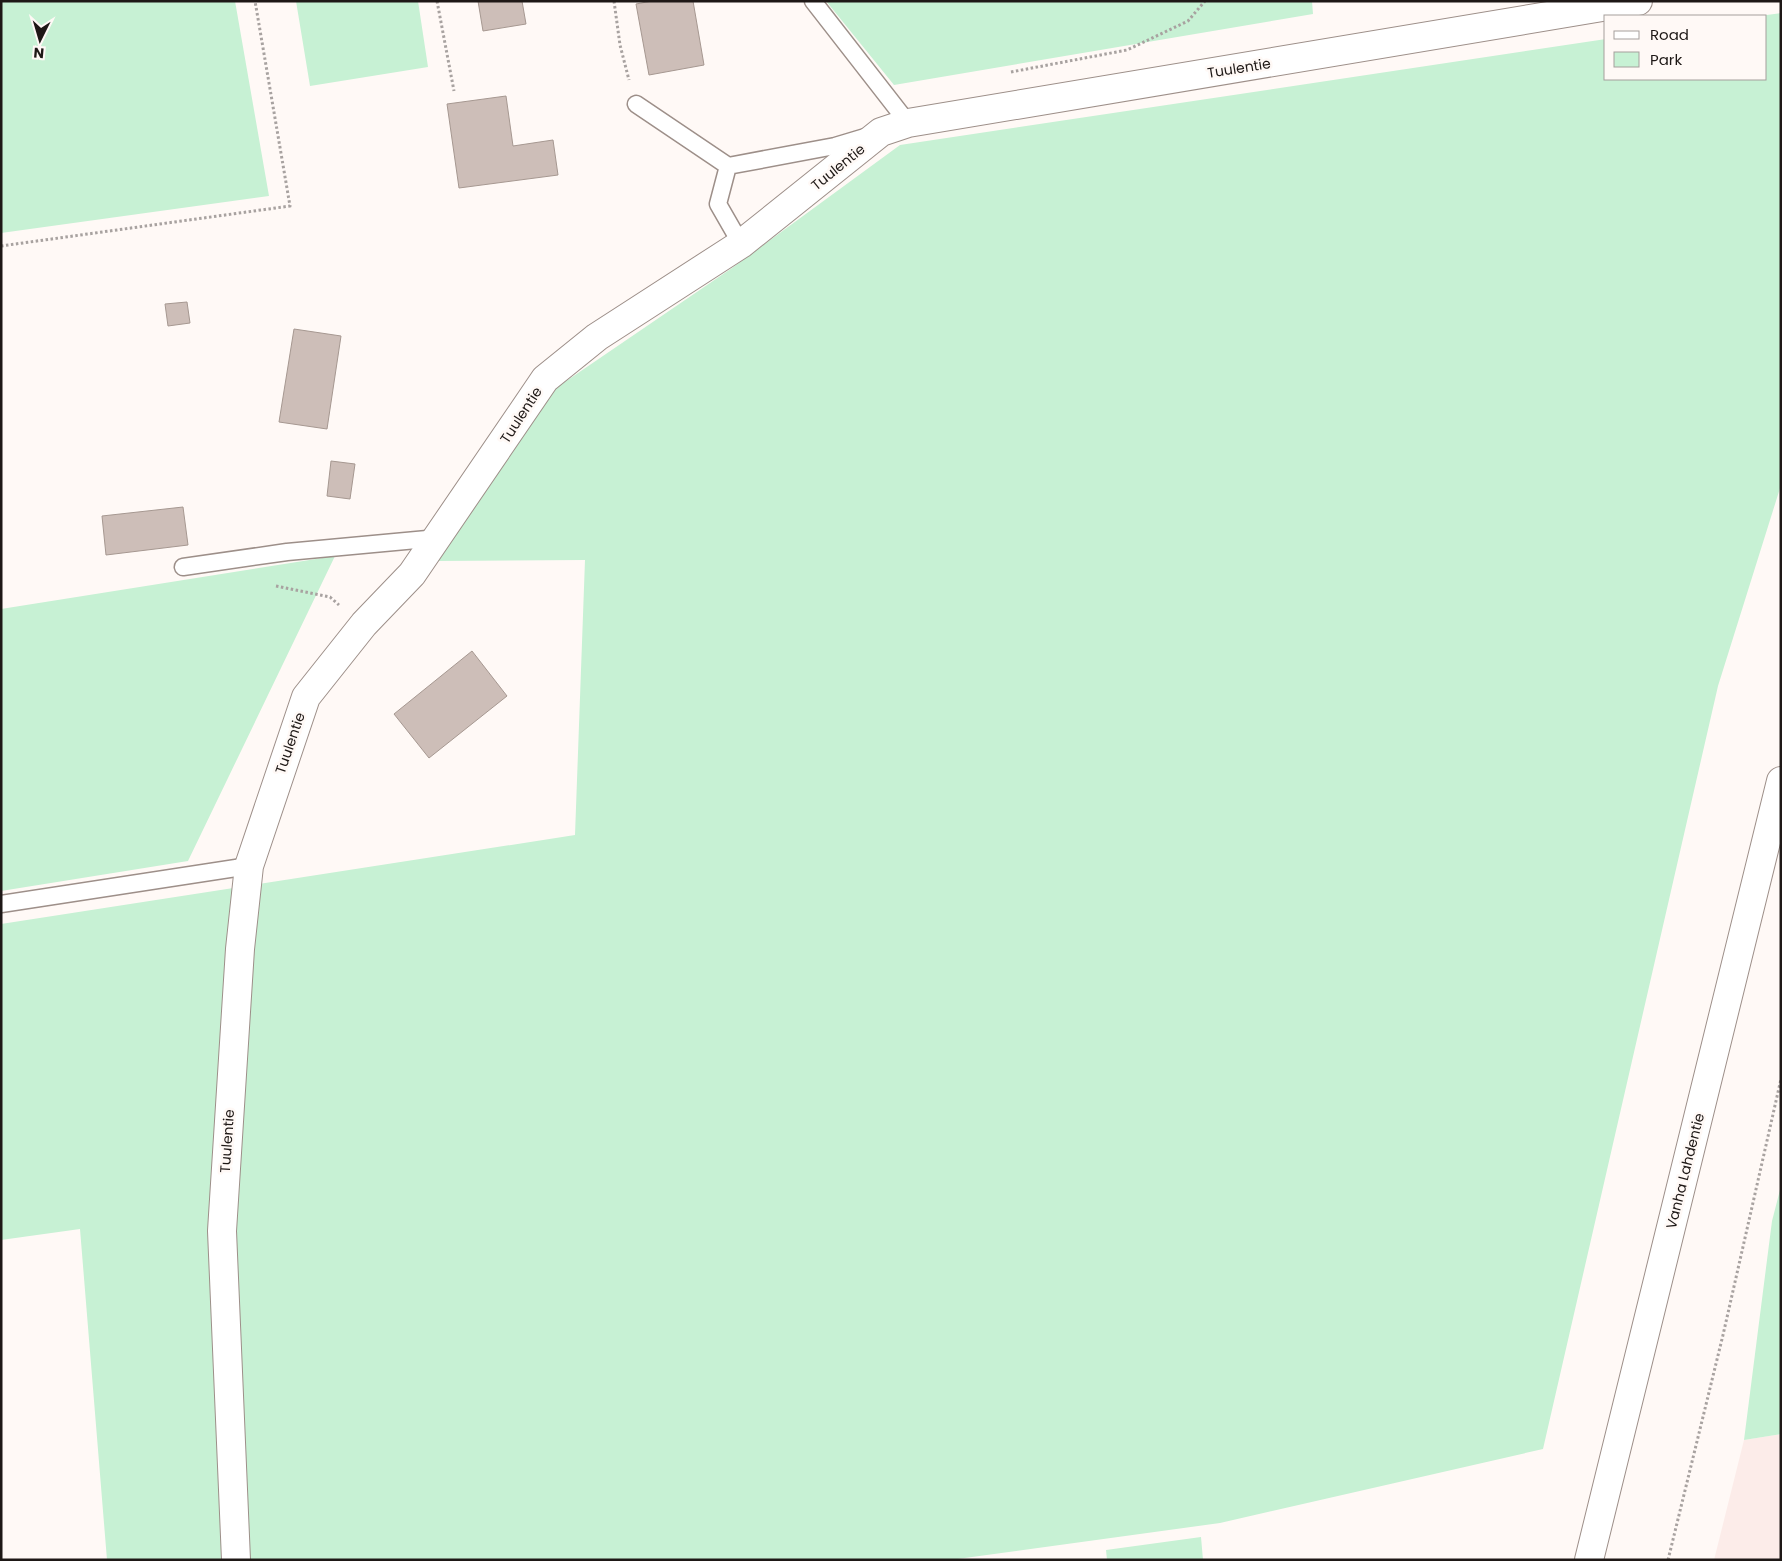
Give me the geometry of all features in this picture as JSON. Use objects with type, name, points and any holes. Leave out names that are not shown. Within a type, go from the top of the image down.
[{"type":"street","name":"Tuulentie","points":[[236,1560],[222,1231],[240,949],[249,866],[306,697],[364,624],[412,574],[545,379],[597,337],[741,244],[881,132],[908,123],[1638,1]]},
{"type":"street","name":"Vanha Lahdentie","points":[[1589,1560],[1781,781]]},
{"type":"lane","points":[[813,1],[908,123]]},
{"type":"lane","points":[[636,104],[728,166],[835,146],[881,132]]},
{"type":"lane","points":[[728,166],[718,204],[741,244]]},
{"type":"lane","points":[[184,567],[286,552],[438,538]]},
{"type":"lane","points":[[1,904],[249,866]]},
{"type":"path","points":[[1,246],[290,206],[255,1]]},
{"type":"path","points":[[437,1],[454,91]]},
{"type":"path","points":[[614,1],[620,45],[636,104]]},
{"type":"path","points":[[1004,74],[1127,50],[1188,21],[1205,1]]},
{"type":"path","points":[[276,586],[330,597],[364,624]]},
{"type":"path","points":[[1668,1560],[1723,1335],[1781,1079]]},
{"type":"shaded area","points":[[1781,1434],[1781,1560],[1714,1560],[1744,1440]]},
{"type":"green space","points":[[1,1],[235,1],[269,196],[1,233]]},
{"type":"green space","points":[[296,1],[418,1],[428,67],[310,86]]},
{"type":"green space","points":[[826,1],[1312,1],[1313,14],[894,85]]},
{"type":"green space","points":[[1781,13],[1781,485],[1718,686],[1543,1449],[1220,1523],[950,1560],[107,1560],[80,1229],[1,1240],[1,924],[575,835],[585,560],[435,561],[556,388],[732,268],[900,145],[1604,39],[1604,80],[1767,80],[1766,15]]},
{"type":"green space","points":[[335,556],[188,861],[1,891],[1,609]]},
{"type":"green space","points":[[1781,1186],[1781,1434],[1744,1440],[1772,1221]]},
{"type":"green space","points":[[1201,1537],[1203,1560],[1107,1560],[1106,1550]]},
{"type":"building","points":[[478,1],[522,1],[526,24],[483,31]]},
{"type":"building","points":[[652,1],[693,1],[704,65],[649,75],[636,4]]},
{"type":"building","points":[[506,96],[513,146],[553,140],[558,175],[459,188],[447,104]]},
{"type":"building","points":[[187,302],[190,323],[168,326],[165,304]]},
{"type":"building","points":[[294,329],[341,336],[327,429],[279,422]]},
{"type":"building","points":[[331,461],[355,464],[350,499],[327,496]]},
{"type":"building","points":[[183,507],[188,545],[106,555],[102,516]]},
{"type":"building","points":[[472,651],[507,696],[429,758],[394,714]]}]
